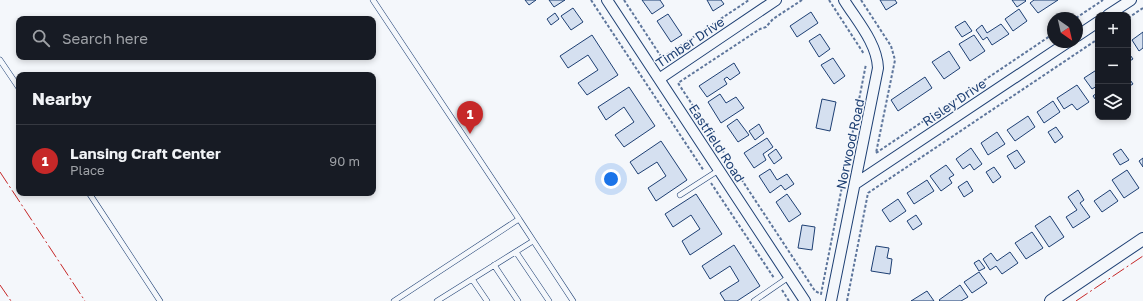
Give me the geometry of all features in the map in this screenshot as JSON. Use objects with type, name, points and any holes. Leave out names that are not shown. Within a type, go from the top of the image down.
[{"type":"street","name":"Eastfield Road","points":[[607,0],[806,301]]},
{"type":"street","name":"Timber Drive","points":[[659,79],[776,0]]},
{"type":"street","name":"Norwood Road","points":[[831,301],[878,68],[878,56],[873,46],[844,0]]},
{"type":"street","points":[[1113,12],[1131,0]]},
{"type":"street","points":[[1083,32],[1095,24]]},
{"type":"street","name":"Risley Drive","points":[[855,184],[1059,48]]},
{"type":"street","points":[[1051,301],[1143,239]]},
{"type":"lane","points":[[373,0],[573,301]]},
{"type":"lane","points":[[0,60],[16,84]]},
{"type":"lane","points":[[680,195],[719,170]]},
{"type":"lane","points":[[91,196],[160,301]]},
{"type":"lane","points":[[394,301],[519,219]]},
{"type":"lane","points":[[437,301],[534,241]]},
{"type":"lane","points":[[516,252],[549,301]]},
{"type":"lane","points":[[494,265],[518,301]]},
{"type":"lane","points":[[754,301],[790,277]]},
{"type":"lane","points":[[472,279],[487,301]]},
{"type":"path","points":[[591,0],[789,301]]},
{"type":"path","points":[[624,0],[662,58],[749,0]]},
{"type":"path","points":[[802,0],[773,19],[766,27],[760,29],[678,83],[815,291],[821,294],[867,59],[829,0]]},
{"type":"path","points":[[1083,13],[1103,0]]},
{"type":"path","points":[[1131,16],[1143,8]]},
{"type":"path","points":[[876,153],[1047,38]]},
{"type":"path","points":[[847,301],[868,193],[1095,41]]},
{"type":"building","points":[[525,0],[536,0],[529,5]]},
{"type":"building","points":[[549,0],[565,0],[554,7]]},
{"type":"building","points":[[642,0],[660,0],[664,6],[652,14]]},
{"type":"building","points":[[707,0],[721,0],[724,4],[713,11]]},
{"type":"building","points":[[880,0],[895,0],[897,3],[886,10]]},
{"type":"building","points":[[1012,0],[1025,0],[1026,1],[1017,7]]},
{"type":"building","points":[[1034,0],[1058,0],[1038,13],[1030,3]]},
{"type":"building","points":[[573,8],[583,22],[571,30],[561,16]]},
{"type":"building","points":[[1019,9],[1027,21],[1013,31],[1005,19]]},
{"type":"building","points":[[811,12],[818,23],[797,37],[790,26]]},
{"type":"building","points":[[555,13],[559,19],[551,25],[547,19]]},
{"type":"building","points":[[668,14],[682,35],[671,42],[657,21]]},
{"type":"building","points":[[965,21],[972,31],[962,37],[955,27]]},
{"type":"building","points":[[1001,24],[1009,34],[992,45],[987,37],[983,40],[976,30],[982,25],[987,33]]},
{"type":"building","points":[[1143,32],[1143,48],[1139,51],[1132,40]]},
{"type":"building","points":[[820,34],[830,49],[819,57],[809,41]]},
{"type":"building","points":[[592,35],[618,75],[587,95],[578,83],[598,70],[588,55],[568,68],[560,56]]},
{"type":"building","points":[[974,35],[985,51],[970,61],[959,44]]},
{"type":"building","points":[[949,51],[960,68],[944,79],[932,62]]},
{"type":"building","points":[[833,58],[845,76],[834,84],[821,65]]},
{"type":"building","points":[[734,63],[740,73],[730,80],[727,77],[724,79],[727,84],[707,97],[699,86]]},
{"type":"building","points":[[1095,71],[1095,87],[1092,89],[1084,78]]},
{"type":"building","points":[[925,77],[932,88],[898,111],[891,100]]},
{"type":"building","points":[[1077,85],[1089,102],[1077,110],[1072,104],[1064,109],[1057,98]]},
{"type":"building","points":[[629,87],[655,126],[624,147],[615,135],[634,122],[624,107],[606,120],[598,107]]},
{"type":"building","points":[[720,94],[726,103],[736,97],[744,108],[721,123],[708,102]]},
{"type":"building","points":[[822,99],[836,102],[830,131],[816,128]]},
{"type":"building","points":[[1053,101],[1060,112],[1044,123],[1037,112]]},
{"type":"building","points":[[1028,116],[1035,127],[1015,141],[1007,130]]},
{"type":"building","points":[[737,119],[749,135],[738,142],[727,126]]},
{"type":"building","points":[[759,124],[764,133],[755,140],[749,131]]},
{"type":"building","points":[[1056,127],[1063,137],[1055,143],[1048,132]]},
{"type":"building","points":[[997,132],[1005,144],[988,155],[981,143]]},
{"type":"building","points":[[767,138],[773,147],[763,154],[766,160],[754,168],[744,153]]},
{"type":"building","points":[[661,141],[687,180],[656,201],[648,188],[666,176],[657,162],[638,174],[630,162]]},
{"type":"building","points":[[971,148],[982,164],[974,170],[970,164],[963,169],[956,159]]},
{"type":"building","points":[[776,149],[782,158],[774,164],[768,155]]},
{"type":"building","points":[[1121,149],[1129,160],[1120,165],[1113,154]]},
{"type":"building","points":[[1017,150],[1025,162],[1015,169],[1007,156]]},
{"type":"building","points":[[1143,158],[1143,167],[1139,161]]},
{"type":"building","points":[[946,165],[954,175],[949,178],[952,183],[941,191],[930,176]]},
{"type":"building","points":[[994,167],[1001,177],[993,183],[986,172]]},
{"type":"building","points":[[770,169],[777,180],[787,174],[794,184],[785,190],[781,185],[770,193],[759,176]]},
{"type":"building","points":[[1127,170],[1139,188],[1124,198],[1112,180]]},
{"type":"building","points":[[927,180],[934,191],[914,204],[907,193]]},
{"type":"building","points":[[967,181],[973,191],[964,197],[958,187]]},
{"type":"building","points":[[1078,190],[1084,200],[1080,203],[1090,217],[1073,228],[1066,217],[1077,210],[1068,197]]},
{"type":"building","points":[[1110,190],[1118,201],[1102,212],[1094,201]]},
{"type":"building","points":[[696,194],[722,234],[690,255],[682,241],[700,229],[691,215],[673,227],[665,214]]},
{"type":"building","points":[[787,194],[801,214],[789,222],[776,202]]},
{"type":"building","points":[[898,199],[906,211],[890,222],[882,210]]},
{"type":"building","points":[[916,215],[922,224],[913,230],[907,221]]},
{"type":"building","points":[[1050,216],[1064,237],[1049,247],[1035,226]]},
{"type":"building","points":[[802,225],[815,227],[812,250],[798,248]]},
{"type":"building","points":[[1032,232],[1043,248],[1026,259],[1015,243]]},
{"type":"building","points":[[734,245],[760,286],[737,301],[725,301],[720,293],[739,281],[730,266],[710,279],[702,266]]},
{"type":"building","points":[[876,246],[889,248],[887,258],[892,259],[890,274],[871,271]]},
{"type":"building","points":[[1010,252],[1018,263],[1002,274],[996,266],[990,270],[983,259],[991,253],[997,261]]},
{"type":"building","points":[[979,260],[985,268],[979,271],[974,263]]},
{"type":"building","points":[[979,272],[987,283],[972,293],[964,282]]},
{"type":"building","points":[[960,285],[968,297],[961,301],[939,300]]},
{"type":"building","points":[[927,291],[934,301],[911,301]]},
{"type":"power","points":[[0,172],[85,301]]},
{"type":"power","points":[[1076,301],[1143,256]]},
{"type":"power","points":[[0,285],[11,301]]},
{"type":"place","name":"Lansing Craft Center","points":[[470,134]]}]
